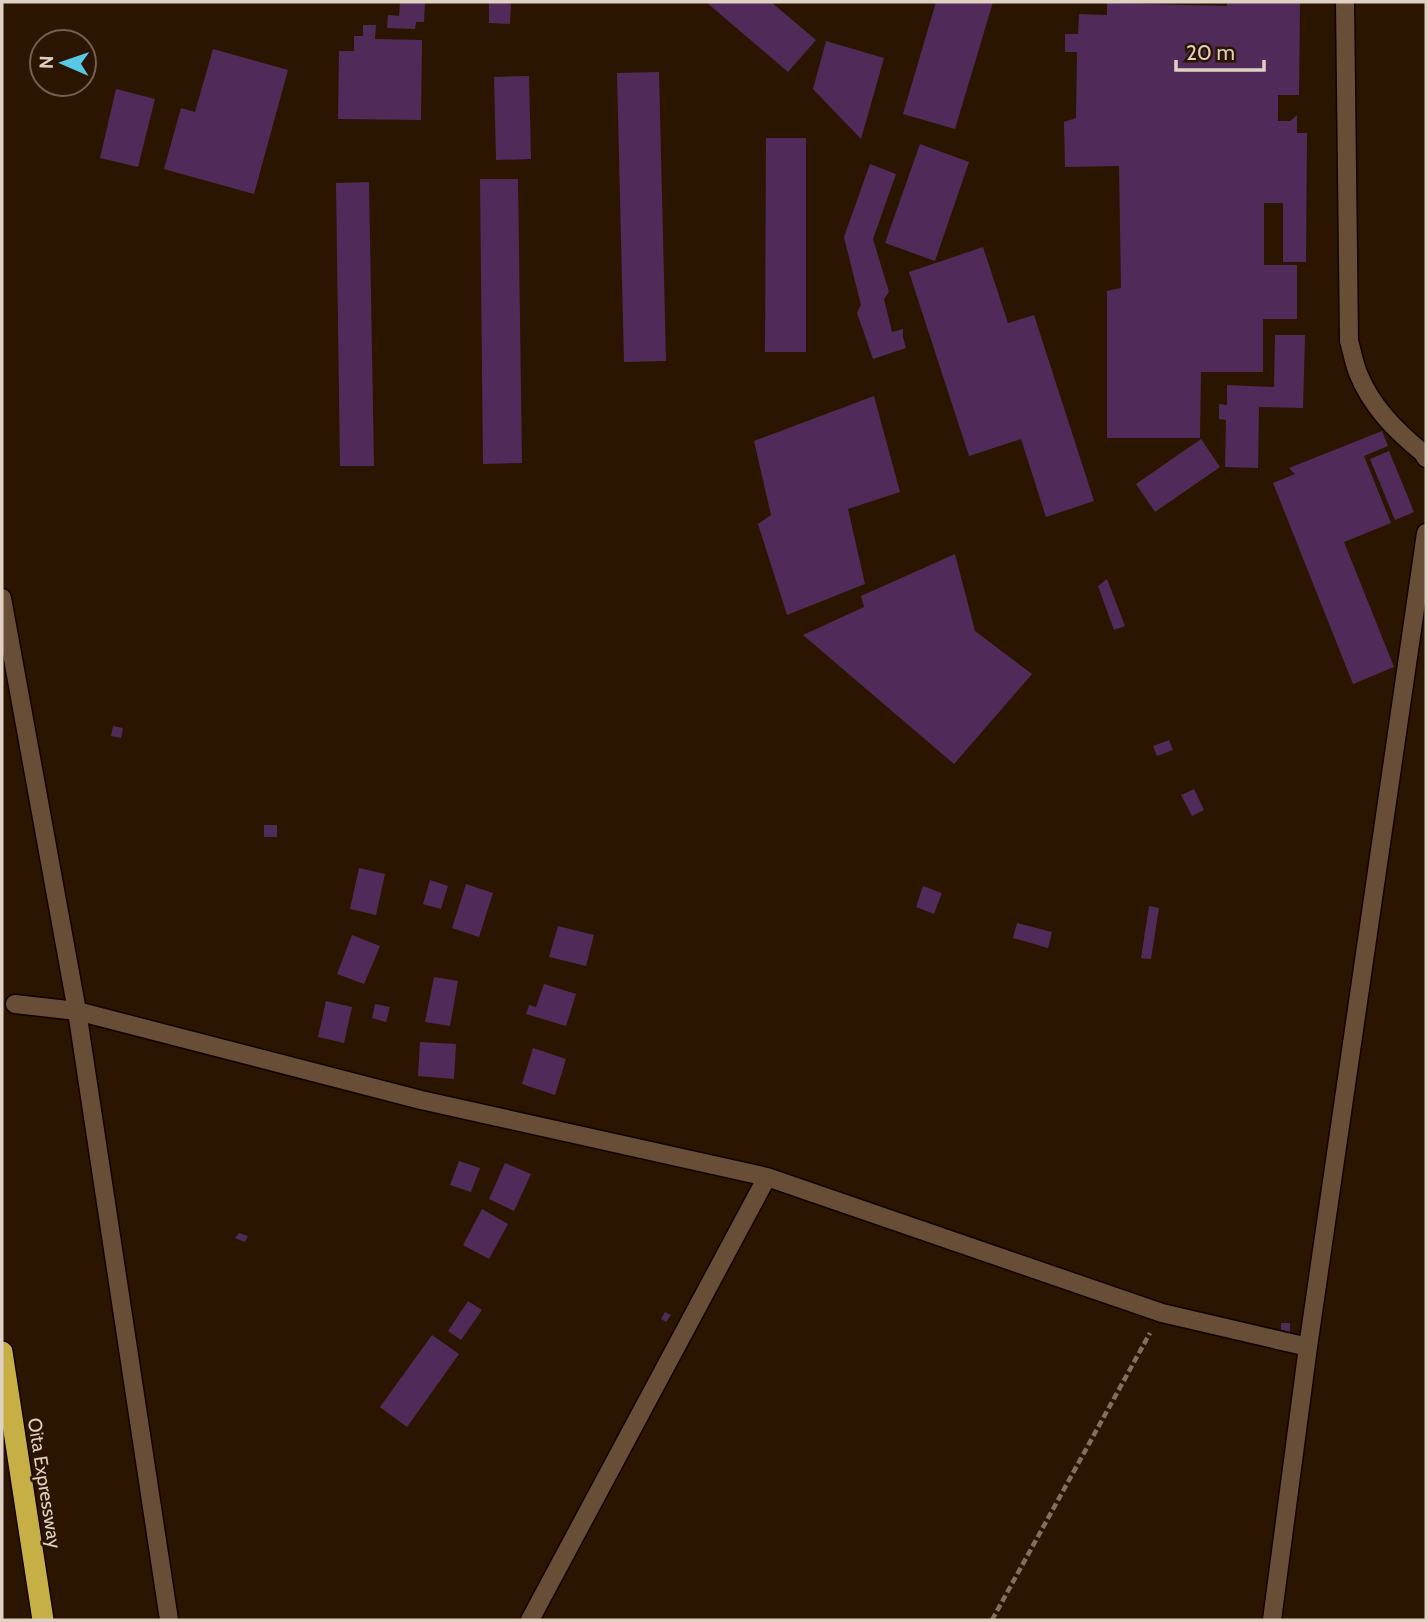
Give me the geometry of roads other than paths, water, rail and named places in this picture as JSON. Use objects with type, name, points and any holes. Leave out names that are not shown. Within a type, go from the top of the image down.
[{"type":"highway","name":"Oita Expressway","points":[[2,1352],[43,1620]]},
{"type":"street","points":[[1345,2],[1349,341],[1358,373],[1373,403],[1395,430],[1426,458]]},
{"type":"street","points":[[1272,1620],[1308,1347],[1426,533]]},
{"type":"street","points":[[2,598],[77,1011],[169,1620]]},
{"type":"street","points":[[15,1004],[77,1011],[421,1100],[767,1177],[1162,1313],[1308,1347]]},
{"type":"street","points":[[530,1620],[767,1177]]}]
